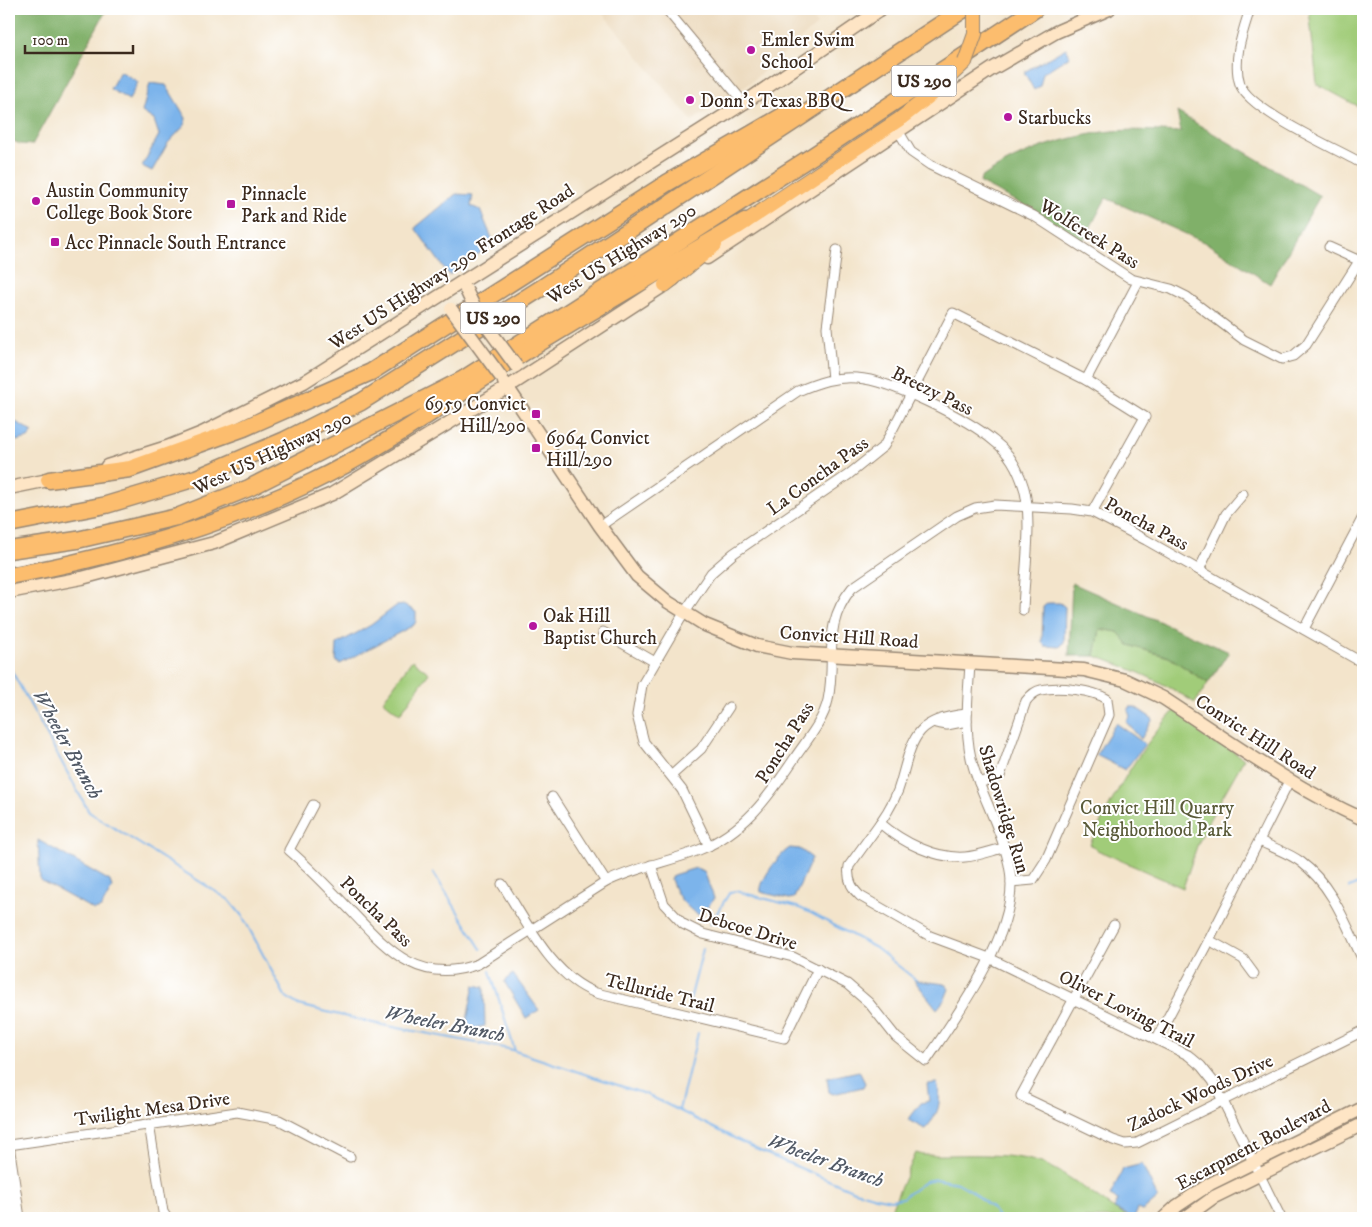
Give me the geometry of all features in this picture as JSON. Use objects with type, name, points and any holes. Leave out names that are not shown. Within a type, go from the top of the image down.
[{"type":"highway","name":"West US Highway 290","points":[[9,524],[106,505],[196,478],[285,440],[361,402],[551,282],[964,9]]},
{"type":"highway","name":"West US Highway 290","points":[[9,550],[76,540],[177,517],[249,488],[462,380],[814,155],[1035,9]]},
{"type":"highway","name":"US 290","points":[[49,480],[130,469],[244,428],[371,372],[667,183],[938,27]]},
{"type":"highway","points":[[9,576],[62,566],[199,529],[313,482],[422,419],[508,373],[745,221]]},
{"type":"highway","points":[[508,373],[588,298]]},
{"type":"main road","name":"West US Highway 290 Frontage Road","points":[[9,488],[121,462],[202,433],[304,382],[744,103],[881,9]]},
{"type":"main road","points":[[665,285],[745,221],[900,118],[928,97],[965,62],[975,34],[975,9]]},
{"type":"main road","points":[[508,373],[538,368],[992,69],[1056,32],[1109,9]]},
{"type":"main road","points":[[472,275],[466,290],[508,373]]},
{"type":"main road","name":"Convict Hill Road","points":[[441,295],[451,309],[508,373],[600,526],[638,576],[684,613],[705,625],[757,646],[784,652],[1084,670],[1125,680],[1164,698],[1289,781],[1323,801],[1363,819]]},
{"type":"main road","points":[[9,592],[82,578],[214,543],[332,494],[508,373],[521,369],[538,368]]},
{"type":"main road","name":"Escarpment Boulevard","points":[[1164,1218],[1195,1193],[1363,1108]]},
{"type":"main road","name":"Escarpment Boulevard","points":[[1185,1218],[1214,1197],[1363,1124]]},
{"type":"street","points":[[666,9],[744,103]]},
{"type":"street","points":[[1250,9],[1240,43],[1238,73],[1240,82],[1247,95],[1276,117],[1363,164]]},
{"type":"street","name":"Wolfcreek Pass","points":[[899,132],[906,146],[920,159],[1034,216],[1138,282],[1171,289],[1187,297],[1244,340],[1282,359],[1293,356],[1306,345],[1361,258]]},
{"type":"street","points":[[1329,247],[1361,258]]},
{"type":"street","points":[[832,379],[827,327],[837,250]]},
{"type":"street","points":[[1086,380],[1138,282]]},
{"type":"street","name":"La Concha Pass","points":[[709,846],[685,796],[672,775],[647,748],[638,722],[637,707],[640,692],[684,613],[704,582],[721,563],[876,455],[884,446],[953,313],[1086,380],[1145,417],[1092,512]]},
{"type":"street","name":"Breezy Pass","points":[[600,526],[798,391],[832,379],[854,377],[877,380],[912,395],[971,425],[995,441],[1013,463],[1024,487],[1028,506],[1023,610]]},
{"type":"street","points":[[1199,570],[1226,514],[1243,494]]},
{"type":"street","name":"Poncha Pass","points":[[313,805],[289,850],[315,873],[399,958],[420,968],[447,971],[470,967],[493,956],[606,882],[709,846],[725,837],[756,812],[820,720],[828,700],[834,619],[841,602],[852,588],[957,516],[975,508],[995,505],[1092,512],[1363,663]]},
{"type":"street","points":[[1304,629],[1363,517]]},
{"type":"street","points":[[603,632],[655,662]]},
{"type":"street","name":"Shadowridge Run","points":[[926,1061],[959,1012],[989,958],[1008,914],[1011,882],[1003,848],[979,783],[969,748],[967,718],[970,664]]},
{"type":"street","points":[[979,783],[1000,776],[1026,701],[1035,693],[1047,689],[1071,690],[1096,694],[1107,699],[1109,715],[1046,860],[1033,880],[1011,882]]},
{"type":"street","points":[[672,775],[701,748],[730,707]]},
{"type":"street","name":"Oliver Loving Trail","points":[[967,718],[952,716],[935,722],[922,728],[914,737],[893,803],[849,866],[848,874],[854,890],[860,896],[930,936],[989,958],[1183,1052],[1201,1066],[1213,1081],[1281,1218]]},
{"type":"street","points":[[1157,1038],[1260,841],[1289,781]]},
{"type":"street","points":[[552,797],[606,882]]},
{"type":"street","points":[[880,823],[908,843],[948,856],[970,856],[1003,848]]},
{"type":"street","points":[[1260,841],[1300,861],[1316,875],[1330,892],[1363,960]]},
{"type":"street","name":"Debcoe Drive","points":[[651,865],[664,904],[677,920],[703,934],[783,953],[818,969],[859,993],[896,1037],[926,1061]]},
{"type":"street","name":"Telluride Trail","points":[[502,884],[559,969],[572,982],[588,990],[784,1038],[818,969]]},
{"type":"street","points":[[1074,999],[1114,925]]},
{"type":"street","points":[[1209,940],[1243,959],[1254,974]]},
{"type":"street","name":"Zadock Woods Drive","points":[[1074,999],[1021,1096],[1113,1140],[1129,1144],[1147,1139],[1363,1031]]},
{"type":"street","name":"Twilight Mesa Drive","points":[[9,1145],[226,1112],[260,1114],[287,1123],[350,1157]]},
{"type":"street","points":[[149,1124],[163,1212],[167,1218]]},
{"type":"street","points":[[9,1145],[20,1218]]},
{"type":"shaded area","points":[[599,9],[829,9],[814,21],[817,25],[751,82],[692,121]]},
{"type":"green space","points":[[9,9],[107,9],[32,145],[20,144],[9,139]]},
{"type":"green space","points":[[1309,9],[1363,9],[1363,109],[1317,84]]},
{"type":"green space","points":[[1177,112],[1320,196],[1270,284],[1208,244],[1106,198],[1082,243],[1033,210],[980,183],[981,178],[994,169],[1022,155],[1066,140],[1097,133],[1118,131],[1181,132]]},
{"type":"green space","points":[[1072,583],[1229,652],[1208,683],[1169,657],[1129,645],[1118,632],[1100,629],[1095,656],[1069,656]]},
{"type":"green space","points":[[1100,629],[1118,632],[1134,647],[1169,657],[1208,683],[1195,703],[1171,688],[1146,676],[1095,656]]},
{"type":"green space","points":[[412,660],[429,673],[400,714],[383,701]]},
{"type":"green space","name":"Convict Hill Quarry Neighborhood Park","points":[[1175,710],[1244,759],[1208,822],[1197,846],[1183,888],[1095,849],[1090,844],[1137,758]]},
{"type":"green space","points":[[916,1153],[923,1155],[1007,1156],[1039,1162],[1063,1174],[1130,1218],[887,1218]]},
{"type":"water","points":[[1066,48],[1070,56],[1043,73],[1040,86],[1034,90],[1024,72]]},
{"type":"water","points":[[120,71],[138,82],[129,100],[110,89]]},
{"type":"water","points":[[150,83],[166,85],[186,118],[185,125],[168,143],[152,171],[142,166],[159,135],[154,120],[142,112]]},
{"type":"water","points":[[456,194],[473,195],[471,206],[480,210],[494,243],[449,275],[415,228]]},
{"type":"water","points":[[9,418],[33,432],[28,438],[16,441],[9,437]]},
{"type":"water","points":[[1048,603],[1060,603],[1065,607],[1064,642],[1060,647],[1045,646],[1042,642],[1043,607]]},
{"type":"water","points":[[405,605],[416,612],[414,625],[340,664],[336,661],[337,644],[371,625],[396,606]]},
{"type":"water","points":[[1130,707],[1135,707],[1153,719],[1141,739],[1126,722],[1130,716],[1128,711]]},
{"type":"water","points":[[1116,723],[1145,744],[1125,770],[1096,755]]},
{"type":"water","points":[[38,840],[110,881],[112,888],[101,908],[94,910],[40,880]]},
{"type":"water","points":[[790,848],[800,849],[812,858],[794,898],[789,899],[761,892],[766,875],[781,855]]},
{"type":"water","points":[[696,868],[704,871],[714,898],[701,916],[682,901],[671,879],[673,875]]},
{"type":"water","points":[[513,974],[539,1010],[526,1018],[504,981]]},
{"type":"water","points":[[914,980],[945,984],[949,989],[945,999],[937,1009]]},
{"type":"water","points":[[474,985],[484,987],[485,1026],[465,1030]]},
{"type":"water","points":[[859,1071],[865,1083],[863,1087],[833,1094],[829,1092],[827,1078]]},
{"type":"water","points":[[937,1083],[938,1108],[925,1129],[908,1120],[921,1103],[929,1101],[927,1084]]},
{"type":"water","points":[[1142,1164],[1158,1198],[1143,1211],[1138,1209],[1134,1218],[1114,1209],[1118,1200],[1110,1196],[1123,1169]]},
{"type":"waterway","name":"Wheeler Branch","points":[[9,666],[89,812],[229,900],[243,917],[285,996],[298,1005],[377,1024],[509,1049],[648,1095],[760,1151],[852,1190],[876,1197],[891,1200],[902,1198],[926,1181],[936,1179],[958,1183],[972,1191],[992,1208],[999,1218]]},
{"type":"waterway","points":[[433,872],[481,949]]},
{"type":"waterway","points":[[1349,888],[1363,882]]},
{"type":"waterway","points":[[710,924],[730,892],[736,891],[797,907],[876,948],[916,980]]},
{"type":"waterway","points":[[690,1000],[703,949]]},
{"type":"waterway","points":[[490,971],[515,1051]]},
{"type":"waterway","points":[[679,1110],[698,1033]]},
{"type":"place","name":"Emler Swim School","points":[[751,50]]},
{"type":"place","name":"Donn's Texas BBQ","points":[[690,100]]},
{"type":"place","name":"Starbucks","points":[[1008,117]]},
{"type":"place","name":"Austin Community College Book Store","points":[[36,201]]},
{"type":"place","name":"Pinnacle Park and Ride","points":[[231,204]]},
{"type":"place","name":"Acc Pinnacle South Entrance","points":[[55,242]]},
{"type":"place","name":"6959 Convict Hill/290","points":[[536,414]]},
{"type":"place","name":"6964 Convict Hill/290","points":[[536,448]]},
{"type":"place","name":"Oak Hill Baptist Church","points":[[533,626]]}]
